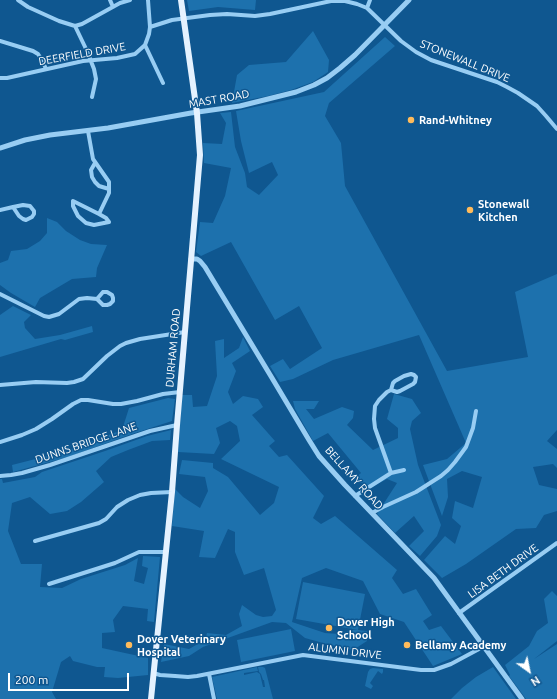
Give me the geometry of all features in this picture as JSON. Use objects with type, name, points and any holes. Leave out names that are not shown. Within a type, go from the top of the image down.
[{"type":"main road","name":"DURHAM ROAD","points":[[151,699],[172,492],[200,155],[197,113],[181,0]]},
{"type":"street","points":[[18,0],[28,7],[59,21],[76,26],[130,0]]},
{"type":"street","points":[[110,0],[113,7]]},
{"type":"street","points":[[148,0],[150,27],[145,46],[163,83]]},
{"type":"street","points":[[150,27],[183,18],[220,14],[248,16],[262,15],[340,0],[350,1],[367,8],[370,0]]},
{"type":"street","name":"MAST ROAD","points":[[0,148],[40,137],[88,131],[240,106],[296,92],[327,78],[344,65],[409,0]]},
{"type":"street","name":"STONEWALL DRIVE","points":[[367,8],[407,47],[423,56],[497,82],[518,92],[536,106],[557,129]]},
{"type":"street","points":[[76,26],[94,69],[96,79],[92,97]]},
{"type":"street","points":[[0,41],[33,51],[38,54],[46,69]]},
{"type":"street","name":"DEERFIELD DRIVE","points":[[0,78],[7,78],[91,60],[125,57],[135,54],[145,46]]},
{"type":"street","points":[[88,131],[95,163],[109,182],[107,197],[99,214]]},
{"type":"street","points":[[95,163],[91,170],[92,177],[99,186],[109,189]]},
{"type":"street","points":[[73,201],[79,204],[99,214],[106,218],[109,222],[94,226],[86,223],[78,216],[73,201]]},
{"type":"street","points":[[0,210],[13,207],[23,205],[30,206],[34,211],[34,214],[26,220],[19,216],[13,207]]},
{"type":"street","name":"BELLAMY ROAD","points":[[192,259],[197,259],[205,267],[314,448],[332,471],[355,496],[434,578],[522,699]]},
{"type":"street","points":[[0,294],[44,316],[49,317],[59,314],[79,300],[97,298]]},
{"type":"street","points":[[0,385],[36,382],[74,382],[83,379],[107,356],[126,343],[140,338],[185,332]]},
{"type":"street","points":[[391,390],[397,392],[414,384],[416,377],[411,374],[400,378],[393,383],[391,390],[379,400],[375,406],[375,428],[391,473]]},
{"type":"street","points":[[0,442],[15,438],[33,430],[52,419],[72,404],[81,400],[121,404],[163,394],[180,392]]},
{"type":"street","points":[[372,513],[416,492],[442,476],[466,447],[473,428],[476,411]]},
{"type":"street","name":"DUNNS BRIDGE LANE","points":[[0,476],[11,475],[64,461],[150,431],[177,425]]},
{"type":"street","points":[[355,496],[391,473],[404,470]]},
{"type":"street","points":[[35,541],[99,524],[122,504],[140,495],[151,492],[172,492]]},
{"type":"street","name":"LISA BETH DRIVE","points":[[459,613],[557,543]]},
{"type":"street","points":[[49,584],[115,563],[139,552],[166,552]]},
{"type":"street","name":"ALUMNI DRIVE","points":[[153,674],[188,677],[303,655],[421,670],[434,670],[451,664],[483,646]]},
{"type":"street","points":[[208,674],[214,699]]},
{"type":"shaded area","points":[[187,0],[256,0],[255,10],[218,7],[189,11]]},
{"type":"shaded area","points":[[313,31],[329,60],[328,72],[313,82],[291,90],[232,103],[237,75],[249,65],[286,62]]},
{"type":"shaded area","points":[[385,37],[395,46],[329,103],[325,116],[341,143],[345,186],[447,371],[528,357],[515,292],[557,274],[557,430],[547,441],[557,449],[557,468],[553,464],[533,467],[539,485],[557,489],[557,511],[544,515],[536,528],[516,529],[466,564],[442,578],[424,560],[445,536],[455,544],[461,526],[452,518],[455,501],[473,508],[482,477],[462,471],[447,479],[448,497],[442,516],[423,465],[447,459],[466,443],[419,335],[333,360],[293,379],[280,382],[270,366],[283,359],[290,369],[322,348],[299,306],[275,320],[231,242],[201,256],[196,252],[200,222],[213,223],[225,196],[231,168],[204,163],[203,143],[222,144],[226,123],[220,113],[231,112],[235,147],[245,173],[247,187],[259,195],[278,175],[272,162],[249,173],[241,141],[236,111],[324,92]]},
{"type":"shaded area","points":[[47,218],[57,222],[66,231],[80,240],[91,244],[107,245],[97,268],[96,277],[72,279],[40,298],[35,307],[0,285],[0,263],[8,260],[11,251],[27,249],[40,241],[47,233]]},
{"type":"shaded area","points":[[13,306],[31,315],[24,322],[25,328],[35,339],[60,335],[92,326],[93,332],[65,340],[61,339],[0,357],[0,315]]},
{"type":"shaded area","points":[[243,337],[250,351],[232,363],[236,371],[228,392],[233,404],[243,396],[258,399],[263,407],[252,415],[275,441],[269,446],[279,457],[287,455],[324,496],[313,518],[321,524],[335,516],[397,570],[392,578],[403,594],[416,589],[432,615],[423,621],[429,630],[441,626],[462,654],[433,666],[404,622],[380,614],[363,581],[326,568],[302,578],[292,622],[325,633],[339,634],[352,630],[367,631],[367,641],[353,650],[305,638],[286,623],[272,622],[203,647],[189,656],[161,662],[164,644],[189,649],[205,640],[207,633],[226,635],[242,626],[239,614],[242,605],[256,615],[263,617],[272,616],[276,610],[264,568],[244,575],[235,552],[235,532],[228,529],[215,558],[199,557],[204,531],[172,526],[175,489],[183,497],[200,508],[208,491],[205,477],[179,474],[182,460],[213,463],[213,468],[228,477],[260,515],[274,503],[279,487],[221,459],[240,441],[237,426],[230,421],[216,428],[220,443],[214,454],[178,452],[182,395],[192,395],[193,407],[207,406],[217,376],[215,341],[224,339],[224,358],[239,348]]},
{"type":"shaded area","points":[[394,394],[412,399],[421,413],[412,421],[410,429],[418,465],[441,525],[437,536],[420,556],[409,546],[424,531],[414,516],[395,533],[377,514],[397,483],[387,479],[372,487],[353,480],[361,473],[328,433],[313,441],[295,409],[293,401],[319,401],[314,409],[306,409],[314,419],[342,407],[354,411],[353,418],[347,425],[373,450],[398,438],[398,428],[387,419]]},
{"type":"shaded area","points":[[168,398],[175,399],[172,421],[68,457],[13,472],[12,465],[63,452],[122,430],[129,408]]},
{"type":"shaded area","points":[[171,430],[170,440],[152,441],[111,457],[96,471],[104,482],[81,502],[67,511],[50,514],[30,497],[12,503],[8,531],[21,564],[42,564],[40,587],[62,588],[81,579],[125,565],[138,558],[134,581],[144,584],[148,568],[142,566],[143,556],[160,557],[154,622],[147,621],[148,609],[123,606],[113,620],[115,632],[102,633],[102,648],[148,658],[148,675],[118,678],[104,677],[105,667],[97,667],[73,661],[70,656],[61,662],[52,692],[56,699],[0,699],[0,479],[2,479],[3,483],[35,477],[42,472],[147,436]]},
{"type":"shaded area","points":[[303,582],[365,594],[358,630],[296,619]]},
{"type":"shaded area","points":[[552,591],[557,596],[557,641],[534,659],[557,644],[557,699],[526,699],[509,676],[510,675],[505,665],[529,646],[537,631],[548,623],[544,599]]},
{"type":"shaded area","points":[[291,629],[295,651],[241,662],[237,640]]},
{"type":"shaded area","points":[[257,667],[258,671],[244,673],[244,675],[257,672],[260,674],[263,687],[265,687],[264,680],[258,667],[265,668],[273,699],[217,699],[212,677]]},
{"type":"shaded area","points":[[493,667],[516,699],[451,699],[476,677]]},
{"type":"shaded area","points":[[373,668],[383,669],[383,672],[382,674],[378,671],[370,683],[373,686],[371,689],[365,686],[368,672]]},
{"type":"place","name":"Rand-Whitney","points":[[411,120]]},
{"type":"place","name":"Stonewall Kitchen","points":[[470,210]]},
{"type":"place","name":"Dover High School","points":[[329,628]]},
{"type":"place","name":"Dover Veterinary Hospital","points":[[129,645]]},
{"type":"place","name":"Bellamy Academy","points":[[407,645]]}]
